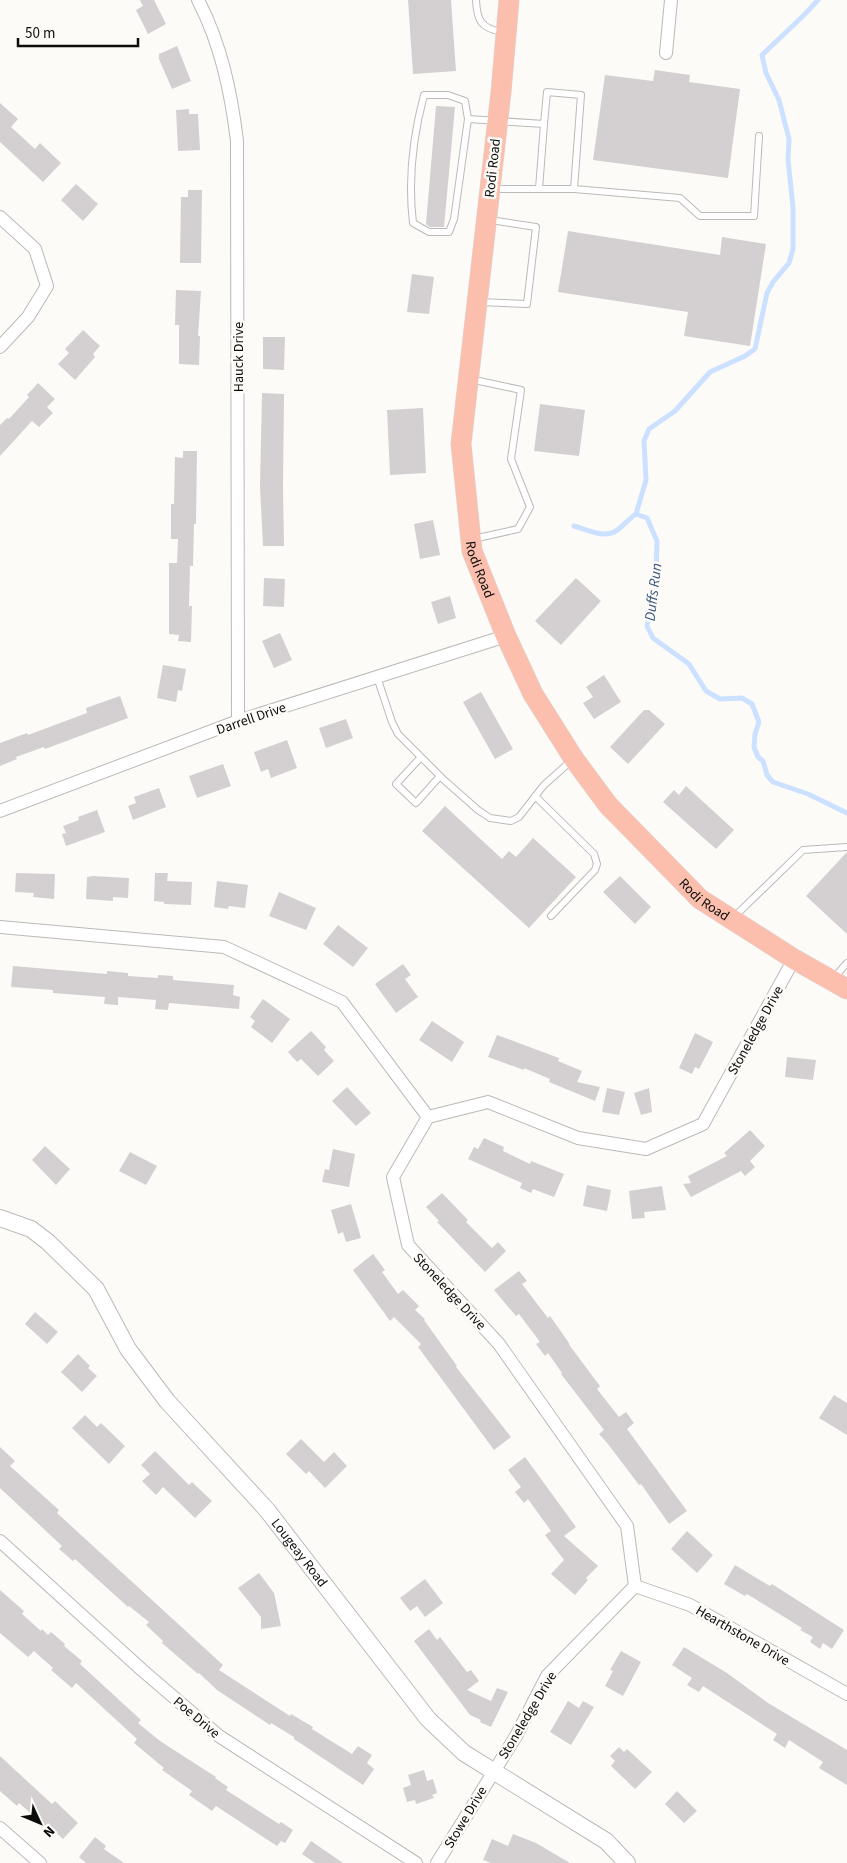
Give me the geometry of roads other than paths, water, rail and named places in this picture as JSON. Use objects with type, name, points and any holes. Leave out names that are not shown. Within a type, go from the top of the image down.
[{"type":"main road","name":"Rodi Road","points":[[509,0],[462,444],[472,551],[506,636],[533,694],[574,758],[608,805],[700,899],[794,959],[839,985]]},
{"type":"street","name":"Hauck Drive","points":[[198,0],[209,22],[223,63],[232,102],[237,141],[238,721]]},
{"type":"street","points":[[666,53],[671,0]]},
{"type":"street","points":[[0,217],[35,249],[47,286],[28,317],[0,347]]},
{"type":"street","name":"Darrell Drive","points":[[0,811],[238,721],[506,636]]},
{"type":"street","points":[[0,927],[224,947],[342,1002],[428,1117]]},
{"type":"street","name":"Stoneledge Drive","points":[[493,1771],[516,1736],[547,1676],[635,1586],[627,1526],[499,1344],[408,1245],[393,1177],[428,1117],[488,1102],[578,1138],[646,1149],[703,1124],[794,959]]},
{"type":"street","name":"Lougeay Road","points":[[0,1218],[31,1230],[48,1242],[96,1289],[128,1349],[167,1401],[267,1510],[428,1719],[464,1753],[606,1841],[626,1863]]},
{"type":"street","name":"Poe Drive","points":[[0,1541],[218,1736],[416,1863]]},
{"type":"street","name":"Hearthstone Drive","points":[[635,1586],[690,1605],[847,1694]]},
{"type":"street","name":"Stowe Drive","points":[[437,1863],[493,1771]]},
{"type":"street","points":[[0,1828],[40,1863]]},
{"type":"lane","points":[[476,0],[476,16],[489,30],[506,33]]},
{"type":"lane","points":[[539,188],[547,92],[581,95],[574,190]]},
{"type":"lane","points":[[424,95],[448,95],[465,101],[468,119],[454,219],[449,232],[429,232],[413,224],[410,197],[416,124],[424,95]]},
{"type":"lane","points":[[468,119],[544,124]]},
{"type":"lane","points":[[490,189],[539,188],[680,198],[700,216],[754,216],[759,136]]},
{"type":"lane","points":[[477,302],[528,304],[536,227],[486,219]]},
{"type":"lane","points":[[469,379],[521,390],[511,458],[530,508],[518,529],[470,540]]},
{"type":"lane","points":[[377,677],[398,734],[440,776],[478,810],[490,818],[511,821],[519,818],[551,777],[574,758]]},
{"type":"lane","points":[[421,757],[396,784],[416,803],[440,776]]},
{"type":"lane","points":[[535,796],[594,854],[597,864],[595,870],[551,916]]},
{"type":"lane","points":[[731,920],[803,850],[847,847]]},
{"type":"lane","points":[[839,985],[847,962]]},
{"type":"waterway","points":[[636,514],[646,480],[644,441],[649,429],[675,411],[710,372],[745,356],[755,349],[767,293],[773,282],[789,263],[793,249],[793,207],[788,160],[789,139],[779,100],[766,73],[762,55],[818,0]]},
{"type":"waterway","name":"Duffs Run","points":[[574,526],[599,534],[610,534],[636,514],[647,518],[657,541],[656,579],[647,626],[653,638],[689,664],[706,691],[720,699],[742,698],[752,704],[759,722],[755,734],[754,747],[758,757],[763,761],[767,775],[773,782],[808,794],[847,813]]}]
